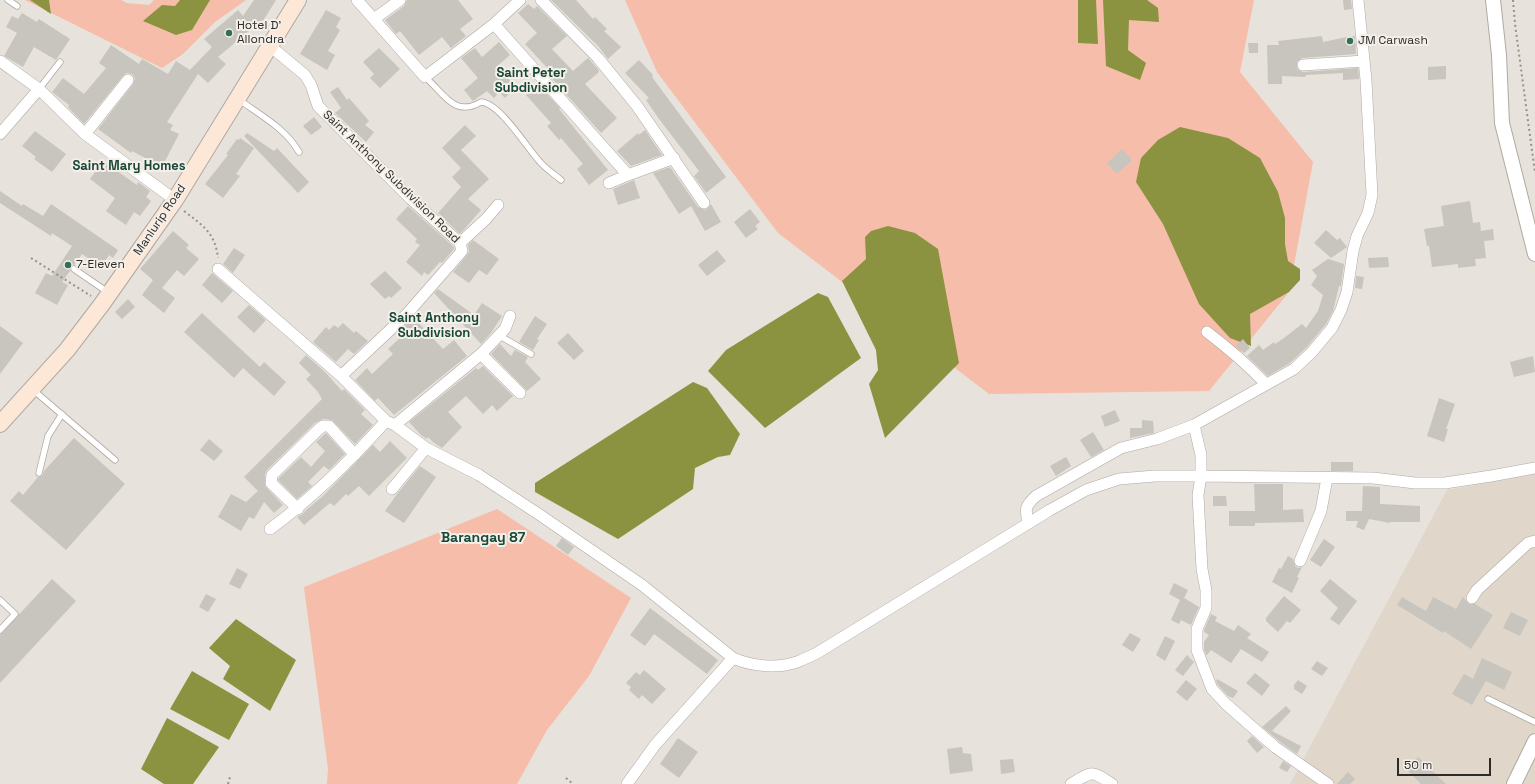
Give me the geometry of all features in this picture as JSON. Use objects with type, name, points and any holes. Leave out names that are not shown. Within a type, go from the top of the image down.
[{"type":"main road","name":"Manlurip Road","points":[[0,424],[67,350],[106,298],[175,200],[298,0]]},
{"type":"street","points":[[357,0],[426,77],[494,24],[520,0]]},
{"type":"street","points":[[374,19],[400,0]]},
{"type":"street","points":[[541,0],[598,58],[637,106],[704,203]]},
{"type":"street","points":[[1028,523],[1026,513],[1028,503],[1036,496],[1121,448],[1157,439],[1194,425],[1294,369],[1312,352],[1332,328],[1348,292],[1353,251],[1357,236],[1368,213],[1372,194],[1364,61],[1358,0]]},
{"type":"street","points":[[1494,0],[1499,55],[1502,123],[1535,254]]},
{"type":"street","points":[[494,24],[628,175]]},
{"type":"street","name":"Saint Anthony Subdivision Road","points":[[270,46],[305,75],[311,85],[318,106],[411,199],[460,243],[462,250],[406,315],[341,376]]},
{"type":"street","points":[[0,61],[39,89],[85,134],[175,200]]},
{"type":"street","points":[[1303,65],[1364,61]]},
{"type":"street","points":[[85,134],[128,80]]},
{"type":"street","points":[[0,134],[39,89]]},
{"type":"street","points":[[609,183],[674,158]]},
{"type":"street","points":[[460,243],[486,219],[498,205]]},
{"type":"street","points":[[218,269],[341,376],[390,423],[426,448],[479,475],[540,515],[642,585],[733,658],[744,663],[778,665],[796,662],[817,653],[1028,523],[1086,490],[1119,479],[1155,476],[1373,478],[1415,483],[1445,483],[1535,468]]},
{"type":"street","points":[[270,529],[298,509],[390,423],[481,354],[500,336],[505,329],[510,316]]},
{"type":"street","points":[[1207,332],[1248,365],[1266,384]]},
{"type":"street","points":[[481,354],[520,393]]},
{"type":"street","points":[[1194,425],[1201,455],[1201,476],[1198,495],[1202,569],[1206,590],[1206,608],[1197,629],[1197,650],[1212,689],[1226,704],[1275,747],[1328,784]]},
{"type":"street","points":[[298,509],[271,483],[272,475],[319,429],[323,426],[329,426],[355,455]]},
{"type":"street","points":[[392,489],[426,448]]},
{"type":"street","points":[[1300,561],[1321,511],[1327,478]]},
{"type":"street","points":[[1472,598],[1477,590],[1528,543],[1535,541]]},
{"type":"street","points":[[627,784],[655,745],[733,658]]},
{"type":"street","points":[[1514,784],[1535,741]]},
{"type":"street","points":[[1072,784],[1089,774],[1097,774],[1112,784]]},
{"type":"lane","points":[[8,0],[17,6]]},
{"type":"lane","points":[[39,89],[60,62]]},
{"type":"lane","points":[[426,77],[453,104],[460,107],[472,107],[481,102],[489,104],[516,130],[540,163],[561,180]]},
{"type":"lane","points":[[238,98],[283,131],[293,141],[299,152]]},
{"type":"lane","points":[[74,269],[106,298]]},
{"type":"lane","points":[[500,336],[531,354]]},
{"type":"lane","points":[[32,389],[115,460]]},
{"type":"lane","points":[[39,474],[48,436],[62,414]]},
{"type":"lane","points":[[0,600],[15,614],[0,630]]},
{"type":"lane","points":[[1488,699],[1535,722]]},
{"type":"path","points":[[1513,0],[1535,173]]},
{"type":"path","points":[[175,200],[184,212],[205,226],[212,238],[217,254],[218,269]]},
{"type":"path","points":[[31,258],[106,298]]},
{"type":"path","points":[[228,784],[230,777]]},
{"type":"path","points":[[566,778],[573,784]]},
{"type":"shaded area","points":[[25,0],[121,0],[127,3],[149,5],[154,0],[246,0],[215,22],[183,54],[162,68]]},
{"type":"shaded area","points":[[30,0],[49,0],[51,14]]},
{"type":"shaded area","points":[[180,0],[210,0],[192,30],[176,35],[143,21],[162,5],[175,6]]},
{"type":"shaded area","points":[[625,0],[1254,0],[1240,72],[1313,162],[1289,292],[1209,391],[989,394],[778,233],[657,72]]},
{"type":"shaded area","points":[[1078,0],[1096,0],[1098,44],[1078,43]]},
{"type":"shaded area","points":[[1103,0],[1147,0],[1158,8],[1159,22],[1129,20],[1128,50],[1146,63],[1140,80],[1106,66]]},
{"type":"shaded area","points":[[1180,127],[1228,138],[1260,158],[1278,192],[1285,218],[1285,244],[1288,261],[1300,269],[1300,280],[1289,292],[1250,314],[1251,346],[1230,338],[1199,304],[1163,224],[1136,182],[1141,158],[1158,140]]},
{"type":"shaded area","points":[[888,226],[915,233],[938,249],[959,363],[885,438],[869,384],[878,370],[876,350],[842,281],[866,259],[865,237],[871,231]]},
{"type":"shaded area","points":[[818,293],[828,297],[861,358],[765,428],[708,371],[726,350]]},
{"type":"shaded area","points":[[693,382],[707,388],[740,434],[730,455],[718,457],[695,468],[693,489],[618,539],[535,492],[535,483]]},
{"type":"shaded area","points":[[1535,474],[1535,784],[1290,784],[1447,490]]},
{"type":"shaded area","points":[[497,509],[631,598],[589,676],[547,730],[517,784],[327,784],[328,769],[304,587]]},
{"type":"shaded area","points":[[236,619],[296,660],[270,711],[223,679],[230,666],[209,648]]},
{"type":"shaded area","points":[[192,671],[249,704],[229,740],[170,709]]},
{"type":"shaded area","points":[[167,718],[219,747],[193,784],[164,784],[141,769]]},
{"type":"building","points":[[254,0],[276,0],[263,21],[262,20],[218,57],[226,64],[208,83],[198,74],[167,122],[173,125],[170,130],[179,134],[162,167],[132,151],[131,153],[98,129],[133,84],[135,78],[132,74],[126,73],[123,76],[84,124],[68,107],[69,105],[52,92],[63,78],[84,94],[106,68],[99,63],[111,45],[139,64],[142,59],[168,74],[176,61],[190,70],[212,47],[204,39],[238,10],[243,16]]},
{"type":"building","points":[[407,0],[458,0],[473,19],[460,29],[466,36],[451,48],[442,37],[419,55],[400,31],[396,34],[385,20],[404,6]]},
{"type":"building","points":[[551,0],[576,0],[593,19],[595,17],[607,29],[604,31],[621,47],[608,59],[599,47]]},
{"type":"building","points":[[1343,0],[1351,0],[1352,9],[1344,10]]},
{"type":"building","points":[[528,4],[534,9],[537,6],[567,36],[552,49],[573,71],[588,58],[598,69],[599,72],[585,84],[617,118],[601,133],[548,74],[551,72],[525,44],[537,33],[518,13]]},
{"type":"building","points":[[326,10],[341,18],[336,27],[340,30],[328,51],[335,55],[327,70],[300,54]]},
{"type":"building","points":[[22,13],[37,22],[39,19],[70,39],[56,60],[34,47],[23,67],[4,56],[17,33],[6,27],[12,16],[18,19]]},
{"type":"building","points":[[1322,36],[1323,42],[1355,36],[1356,54],[1302,58],[1297,62],[1297,69],[1303,72],[1358,68],[1359,79],[1343,80],[1343,73],[1306,75],[1305,77],[1282,76],[1282,84],[1268,84],[1267,45],[1279,45],[1278,41]]},
{"type":"building","points":[[499,42],[510,55],[496,67],[516,86],[505,98],[499,92],[494,98],[487,91],[473,101],[464,90],[478,78],[461,58],[475,48],[482,57]]},
{"type":"building","points":[[1248,43],[1258,43],[1258,53],[1249,53]]},
{"type":"building","points":[[379,48],[400,69],[380,88],[370,78],[374,74],[363,62]]},
{"type":"building","points":[[639,60],[653,75],[652,77],[726,177],[706,193],[694,176],[699,171],[659,119],[646,100],[649,98],[625,73]]},
{"type":"building","points":[[1446,66],[1446,79],[1428,80],[1428,67]]},
{"type":"building","points":[[538,84],[560,108],[559,109],[608,170],[589,185],[577,169],[583,164],[561,138],[559,140],[547,126],[551,123],[526,95]]},
{"type":"building","points":[[338,87],[347,100],[349,98],[369,121],[365,125],[374,132],[366,142],[335,113],[341,108],[330,92]]},
{"type":"building","points":[[314,117],[322,127],[311,135],[303,126]]},
{"type":"building","points":[[465,125],[476,136],[461,150],[489,179],[468,199],[481,210],[460,234],[438,213],[461,187],[452,177],[461,168],[442,148]]},
{"type":"building","points":[[645,130],[662,155],[631,166],[617,151],[638,133],[639,135]]},
{"type":"building","points":[[35,131],[66,154],[52,172],[34,159],[36,157],[22,146]]},
{"type":"building","points":[[247,133],[274,151],[277,148],[309,182],[298,193],[244,136]]},
{"type":"building","points":[[240,138],[254,148],[236,174],[240,176],[223,198],[205,184],[228,155],[226,154],[237,139],[239,140]]},
{"type":"building","points":[[1122,149],[1132,160],[1117,174],[1107,163]]},
{"type":"building","points":[[103,161],[137,185],[138,182],[150,191],[146,197],[151,201],[140,216],[134,212],[126,225],[106,211],[115,198],[90,179]]},
{"type":"building","points":[[670,167],[698,207],[705,210],[711,204],[721,222],[705,231],[691,206],[679,214],[653,173]]},
{"type":"building","points":[[634,180],[640,198],[618,205],[613,189]]},
{"type":"building","points":[[0,191],[22,206],[23,204],[43,216],[51,204],[118,250],[113,258],[109,255],[101,267],[82,254],[74,265],[71,266],[70,271],[62,282],[68,285],[57,305],[35,293],[46,273],[52,276],[72,246],[52,233],[51,236],[0,203]]},
{"type":"building","points":[[1470,201],[1473,223],[1480,222],[1481,231],[1493,229],[1494,240],[1484,241],[1486,258],[1475,259],[1476,266],[1458,268],[1458,264],[1432,267],[1429,246],[1427,246],[1424,229],[1444,226],[1441,206]]},
{"type":"building","points":[[408,206],[454,247],[442,263],[440,262],[428,275],[424,272],[422,276],[406,262],[420,245],[415,242],[417,239],[396,219]]},
{"type":"building","points":[[750,209],[760,222],[755,226],[758,229],[746,238],[734,222]]},
{"type":"building","points":[[1326,230],[1337,240],[1340,238],[1347,247],[1331,258],[1314,243]]},
{"type":"building","points":[[173,231],[189,245],[186,248],[199,259],[184,276],[177,270],[162,288],[175,298],[164,313],[142,295],[153,280],[140,269]]},
{"type":"building","points":[[473,240],[499,259],[487,275],[479,270],[469,283],[453,272],[469,252],[468,245]]},
{"type":"building","points":[[234,248],[245,255],[233,273],[223,264]]},
{"type":"building","points":[[717,250],[726,261],[707,276],[698,265]]},
{"type":"building","points":[[1388,257],[1389,267],[1369,268],[1368,258]]},
{"type":"building","points":[[1328,259],[1344,264],[1341,286],[1339,286],[1333,311],[1326,324],[1307,347],[1290,363],[1268,376],[1247,356],[1259,345],[1263,350],[1274,342],[1275,344],[1302,324],[1306,328],[1318,311],[1323,295],[1311,285],[1317,276],[1312,270]]},
{"type":"building","points":[[385,271],[402,288],[391,298],[389,296],[385,299],[370,284]]},
{"type":"building","points":[[212,273],[233,291],[222,303],[202,285]]},
{"type":"building","points":[[1356,276],[1364,277],[1362,289],[1355,288]]},
{"type":"building","points":[[438,289],[474,315],[482,303],[502,316],[491,333],[481,344],[434,293]]},
{"type":"building","points":[[128,299],[135,307],[122,319],[115,312]]},
{"type":"building","points":[[249,305],[266,320],[254,333],[237,317]]},
{"type":"building","points":[[202,313],[260,367],[264,362],[286,382],[274,396],[243,368],[234,378],[184,332]]},
{"type":"building","points":[[535,316],[547,324],[537,339],[539,340],[533,350],[519,342]]},
{"type":"building","points":[[413,317],[443,349],[454,340],[467,356],[394,415],[378,398],[375,401],[355,380],[367,368],[372,374],[393,354],[388,349],[403,335],[399,331]]},
{"type":"building","points":[[343,323],[354,333],[356,331],[368,341],[354,354],[348,349],[336,362],[313,342],[326,327],[329,330],[334,325],[338,328]]},
{"type":"building","points":[[0,326],[23,343],[0,374]]},
{"type":"building","points":[[568,333],[584,351],[574,360],[557,343]]},
{"type":"building","points":[[1243,339],[1250,348],[1244,353],[1236,346]]},
{"type":"building","points":[[500,344],[511,356],[515,350],[528,357],[525,362],[541,379],[527,391],[491,354]]},
{"type":"building","points":[[306,355],[326,373],[342,391],[344,389],[365,410],[361,414],[373,425],[355,444],[332,420],[323,419],[315,423],[267,470],[265,474],[265,486],[283,505],[274,513],[264,502],[254,519],[249,517],[241,531],[218,517],[231,494],[246,502],[258,491],[244,477],[322,399],[318,392],[306,379],[311,375],[299,363]]},
{"type":"building","points":[[1533,356],[1535,372],[1514,377],[1510,362]]},
{"type":"building","points":[[483,366],[513,396],[497,411],[492,405],[483,414],[466,396],[448,412],[462,427],[442,448],[428,437],[427,439],[422,436],[409,422],[476,368],[478,370]]},
{"type":"building","points":[[1439,398],[1455,404],[1446,429],[1448,429],[1444,442],[1427,436]]},
{"type":"building","points":[[1115,410],[1120,421],[1105,427],[1101,416]]},
{"type":"building","points":[[1142,420],[1153,421],[1154,433],[1130,438],[1130,428],[1142,428]]},
{"type":"building","points":[[1093,432],[1104,450],[1091,457],[1080,440]]},
{"type":"building","points":[[326,433],[345,454],[329,470],[324,466],[308,482],[312,486],[297,499],[278,480],[301,457],[311,467],[325,451],[316,442]]},
{"type":"building","points":[[74,438],[125,484],[66,550],[10,501],[19,491],[23,495],[38,477],[42,476],[44,471]]},
{"type":"building","points":[[209,439],[223,451],[214,461],[200,450]]},
{"type":"building","points":[[390,441],[407,458],[369,496],[359,486],[348,496],[346,494],[334,506],[330,503],[304,525],[297,517],[303,514],[323,496],[373,445],[380,452]]},
{"type":"building","points":[[1066,457],[1071,466],[1056,476],[1050,466]]},
{"type":"building","points":[[1331,462],[1353,462],[1353,471],[1331,471]]},
{"type":"building","points":[[420,466],[436,477],[404,523],[385,511]]},
{"type":"building","points":[[1254,484],[1283,484],[1283,510],[1303,509],[1304,522],[1255,523],[1255,526],[1229,526],[1229,511],[1255,511]]},
{"type":"building","points":[[1363,486],[1380,487],[1380,504],[1420,506],[1420,522],[1390,523],[1369,519],[1364,530],[1356,527],[1358,521],[1346,521],[1346,511],[1362,511]]},
{"type":"building","points":[[1213,496],[1226,496],[1227,506],[1213,506]]},
{"type":"building","points":[[562,538],[574,547],[568,555],[556,546]]},
{"type":"building","points":[[1324,539],[1335,547],[1321,567],[1310,560]]},
{"type":"building","points":[[1288,556],[1293,559],[1295,566],[1298,568],[1302,567],[1292,593],[1272,582],[1279,568],[1281,569]]},
{"type":"building","points":[[237,568],[248,574],[240,589],[229,584]]},
{"type":"building","points":[[52,579],[76,601],[0,683],[0,635]]},
{"type":"building","points":[[1330,579],[1357,601],[1339,625],[1330,619],[1338,608],[1320,591]]},
{"type":"building","points":[[1174,583],[1188,590],[1184,598],[1199,607],[1191,625],[1181,620],[1179,624],[1171,620],[1180,600],[1169,594]]},
{"type":"building","points":[[206,594],[216,599],[208,612],[199,607]]},
{"type":"building","points":[[1284,596],[1301,610],[1290,623],[1287,621],[1278,632],[1266,621],[1266,618]]},
{"type":"building","points":[[1402,597],[1426,611],[1433,597],[1456,609],[1463,597],[1469,604],[1475,604],[1493,615],[1471,649],[1444,631],[1443,633],[1397,605]]},
{"type":"building","points":[[650,608],[718,660],[707,674],[654,634],[645,646],[630,635]]},
{"type":"building","points":[[1511,612],[1528,620],[1520,636],[1503,628]]},
{"type":"building","points":[[1211,614],[1217,617],[1215,621],[1234,631],[1238,625],[1251,634],[1247,638],[1269,652],[1262,662],[1241,649],[1231,663],[1211,650],[1206,655],[1204,642],[1209,635],[1204,632],[1204,630]]},
{"type":"building","points":[[1130,633],[1141,639],[1133,652],[1122,645]]},
{"type":"building","points":[[1165,636],[1175,641],[1165,661],[1156,655]]},
{"type":"building","points":[[1187,655],[1194,662],[1183,676],[1175,670]]},
{"type":"building","points":[[1482,658],[1512,672],[1504,690],[1486,681],[1472,705],[1452,694],[1464,674],[1473,679]]},
{"type":"building","points":[[1317,661],[1328,668],[1322,676],[1311,669]]},
{"type":"building","points":[[644,670],[666,689],[652,704],[642,695],[639,699],[629,690],[631,687],[626,683],[636,672],[640,675]]},
{"type":"building","points":[[1255,673],[1270,685],[1262,696],[1246,683]]},
{"type":"building","points":[[1217,679],[1238,691],[1233,698],[1228,696],[1218,685],[1216,681]]},
{"type":"building","points":[[1186,680],[1197,689],[1187,701],[1176,692]]},
{"type":"building","points":[[1298,680],[1307,686],[1302,694],[1294,689],[1294,685]]},
{"type":"building","points":[[1286,706],[1291,711],[1272,731],[1301,746],[1297,754],[1262,727]]},
{"type":"building","points":[[1252,736],[1264,747],[1257,753],[1247,741]]},
{"type":"building","points":[[678,738],[698,752],[679,778],[660,764]]},
{"type":"building","points":[[962,747],[963,753],[971,754],[973,771],[950,774],[947,749]]},
{"type":"building","points":[[1418,757],[1446,784],[1421,784],[1406,769]]},
{"type":"building","points":[[1013,759],[1015,772],[1001,774],[1000,760]]},
{"type":"building","points":[[1283,761],[1291,766],[1287,772],[1279,768]]},
{"type":"building","points":[[1348,772],[1355,779],[1350,784],[1337,784]]},
{"type":"place","name":"Hotel D' Allondra","points":[[229,33]]},
{"type":"place","name":"JM Carwash","points":[[1350,41]]},
{"type":"place","name":"7-Eleven","points":[[68,265]]},
{"type":"district","name":"Saint Peter Subdivision","points":[[531,80]]},
{"type":"district","name":"Saint Mary Homes","points":[[129,166]]},
{"type":"district","name":"Saint Anthony Subdivision","points":[[434,326]]},
{"type":"district","name":"Barangay 87","points":[[483,538]]}]
